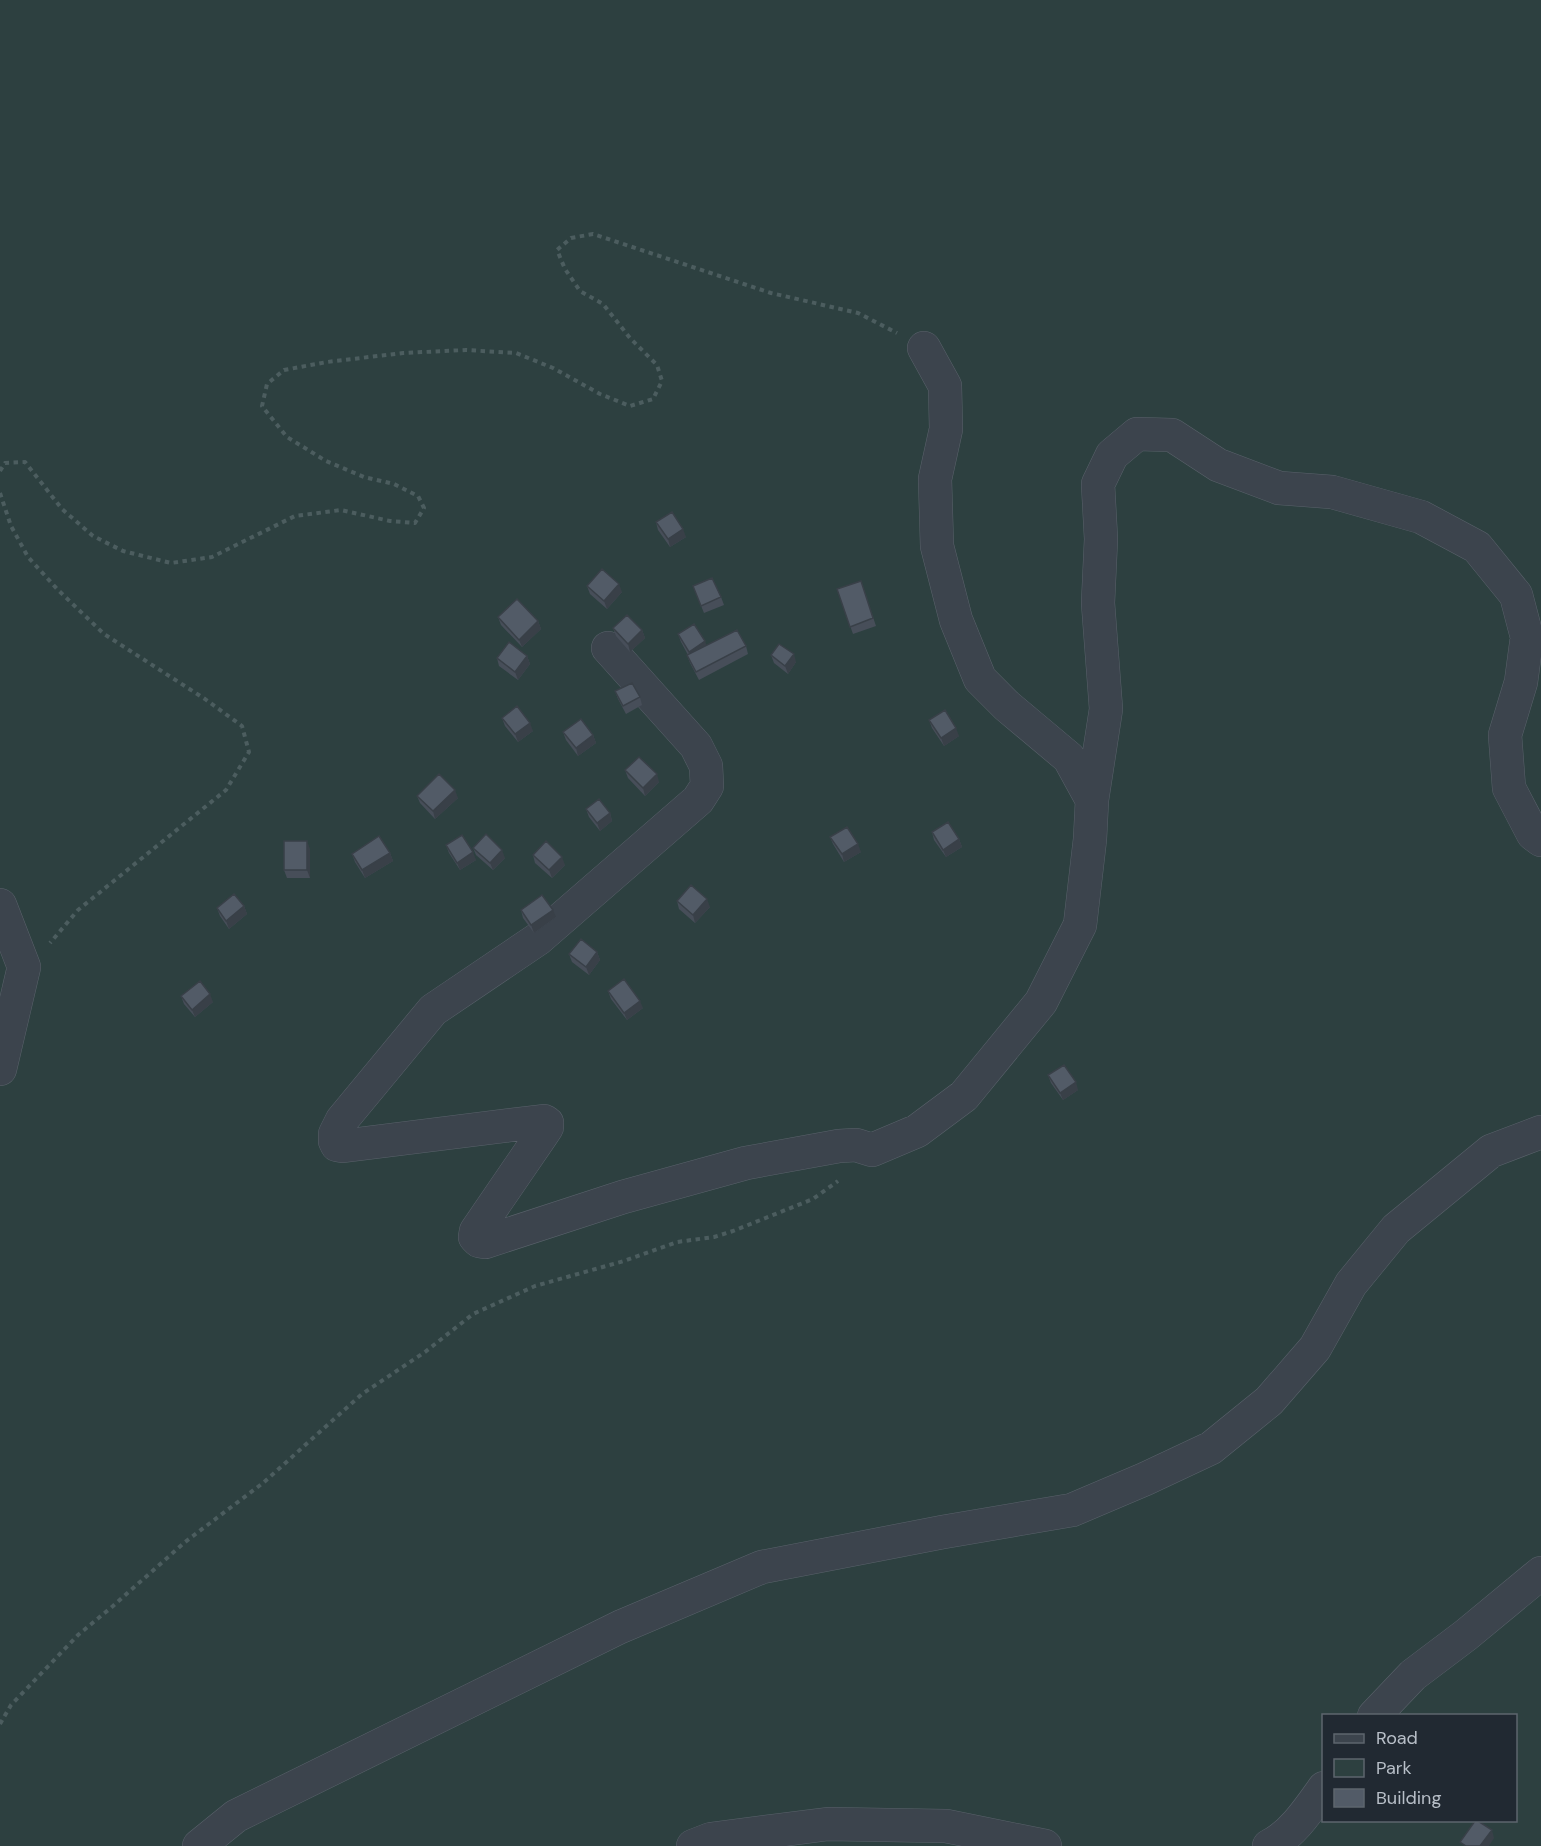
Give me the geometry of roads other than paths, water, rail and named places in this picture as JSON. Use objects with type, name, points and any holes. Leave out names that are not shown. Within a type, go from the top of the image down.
[{"type":"street","points":[[924,348],[945,386],[946,429],[935,479],[937,546],[956,620],[980,679],[1007,706],[1069,758],[1092,800]]},
{"type":"street","points":[[608,648],[696,746],[706,766],[707,786],[698,800],[538,939],[433,1010],[342,1120],[335,1134],[334,1141],[343,1146],[544,1121],[547,1123],[541,1136],[476,1231],[476,1237],[480,1241],[485,1242],[623,1197],[746,1163],[839,1146],[855,1145],[872,1150],[917,1131],[964,1096],[1041,1002],[1080,926],[1092,800],[1106,709],[1098,603],[1101,539],[1098,483],[1112,455],[1137,434],[1172,435],[1218,465],[1279,488],[1332,492],[1421,517],[1477,547],[1516,595],[1527,637],[1521,682],[1504,735],[1509,788],[1533,834],[1541,840]]},
{"type":"street","points":[[0,906],[24,967],[0,1069]]},
{"type":"street","points":[[199,1846],[236,1816],[620,1627],[762,1567],[1072,1510],[1146,1479],[1211,1448],[1269,1401],[1315,1348],[1351,1284],[1396,1229],[1491,1150],[1541,1132]]},
{"type":"street","points":[[1376,1714],[1413,1675],[1541,1573]]},
{"type":"street","points":[[1269,1846],[1280,1841],[1309,1809],[1322,1790]]},
{"type":"street","points":[[693,1846],[711,1839],[828,1824],[946,1826],[1045,1846]]}]
